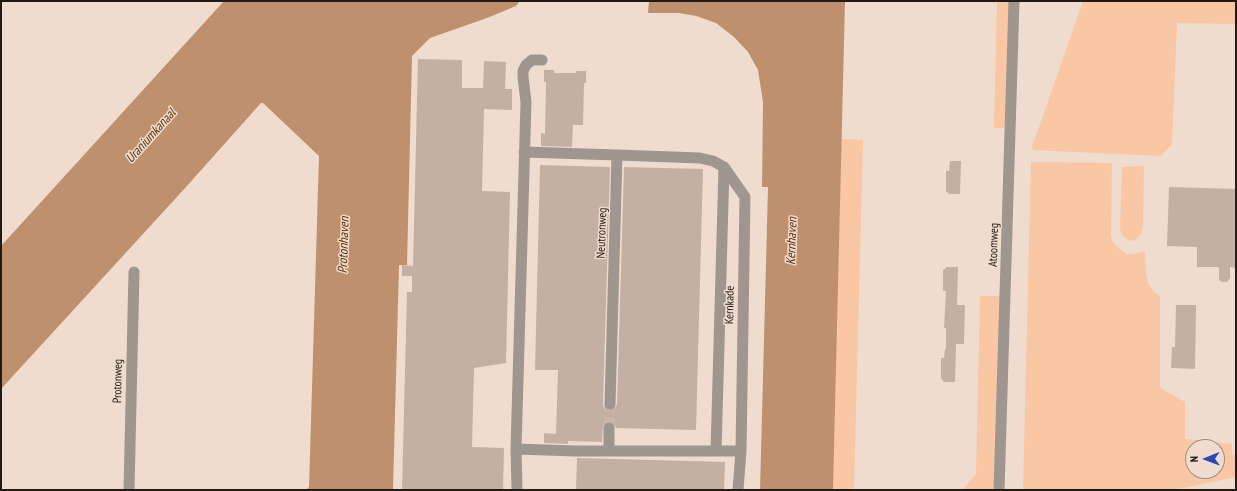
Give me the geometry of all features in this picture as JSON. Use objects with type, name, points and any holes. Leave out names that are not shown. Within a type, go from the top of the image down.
[{"type":"street","name":"Atoomweg","points":[[999,490],[1014,1]]},
{"type":"street","points":[[517,490],[516,449],[526,102],[523,71],[526,64],[532,60],[542,60]]},
{"type":"street","points":[[524,152],[617,155]]},
{"type":"street","name":"Kernkade","points":[[617,155],[700,158],[713,161],[724,168],[746,197],[741,451],[738,490]]},
{"type":"street","name":"Neutronweg","points":[[610,404],[617,155]]},
{"type":"street","name":"Kernkade","points":[[716,451],[724,168]]},
{"type":"street","name":"Protonweg","points":[[129,490],[134,272]]},
{"type":"street","points":[[609,428],[609,451]]},
{"type":"street","points":[[516,449],[741,451]]},
{"type":"shaded area","points":[[997,1],[1010,1],[1006,128],[994,128]]},
{"type":"shaded area","points":[[1083,1],[1236,1],[1236,24],[1177,23],[1172,144],[1161,156],[1031,150]]},
{"type":"shaded area","points":[[841,139],[863,140],[854,490],[833,490]]},
{"type":"shaded area","points":[[1031,162],[1112,163],[1111,237],[1114,243],[1123,252],[1128,254],[1145,251],[1148,283],[1154,292],[1160,296],[1160,388],[1185,402],[1185,479],[1225,479],[1225,443],[1232,444],[1232,455],[1236,455],[1236,477],[1174,490],[1023,490]]},
{"type":"shaded area","points":[[1144,166],[1143,225],[1141,234],[1138,238],[1134,241],[1128,240],[1122,235],[1120,229],[1122,167]]},
{"type":"shaded area","points":[[980,296],[1000,296],[994,490],[962,490],[976,474]]},
{"type":"water","points":[[224,1],[520,1],[516,6],[487,18],[430,38],[412,56],[407,265],[399,265],[393,490],[306,490],[309,487],[319,156],[263,103],[261,103],[1,389],[1,246]]},
{"type":"water","name":"Kernhaven","points":[[649,1],[845,1],[833,490],[760,490],[768,187],[762,187],[763,102],[758,70],[748,52],[734,37],[716,23],[696,16],[679,13],[648,13]]},
{"type":"building","points":[[418,59],[462,60],[462,88],[483,88],[484,61],[506,62],[505,89],[512,89],[512,110],[484,109],[482,191],[510,192],[506,363],[474,368],[472,447],[504,448],[503,490],[402,490],[407,292],[412,292],[412,276],[402,276],[402,265],[413,266]]},
{"type":"building","points":[[544,70],[554,70],[554,73],[576,73],[576,71],[586,71],[586,83],[584,83],[583,125],[573,125],[572,147],[541,146],[541,133],[545,134],[546,82],[544,82]]},
{"type":"building","points":[[950,161],[961,161],[960,194],[949,194],[946,191],[946,171],[949,171]]},
{"type":"building","points":[[540,165],[610,167],[603,404],[604,408],[609,411],[614,410],[617,404],[624,167],[703,169],[696,430],[616,428],[613,422],[609,421],[603,425],[602,442],[568,441],[568,444],[544,443],[544,433],[556,434],[558,370],[535,370]]},
{"type":"building","points":[[1169,187],[1236,189],[1236,268],[1230,267],[1230,278],[1227,282],[1222,282],[1219,280],[1219,267],[1197,267],[1197,247],[1167,246]]},
{"type":"building","points":[[947,267],[958,267],[957,305],[965,305],[964,344],[956,344],[955,382],[944,382],[941,378],[941,358],[944,358],[946,349],[946,328],[944,328],[946,291],[943,291],[943,270]]},
{"type":"building","points":[[1176,305],[1196,305],[1195,369],[1171,368],[1172,347],[1175,347]]},
{"type":"building","points":[[577,458],[725,462],[724,490],[576,490]]},
{"type":"tunnel","points":[[609,428],[610,404]]},
{"type":"water label","name":"Uraniumkanaal","points":[[151,136]]},
{"type":"water label","name":"Protonhaven","points":[[344,245]]}]
